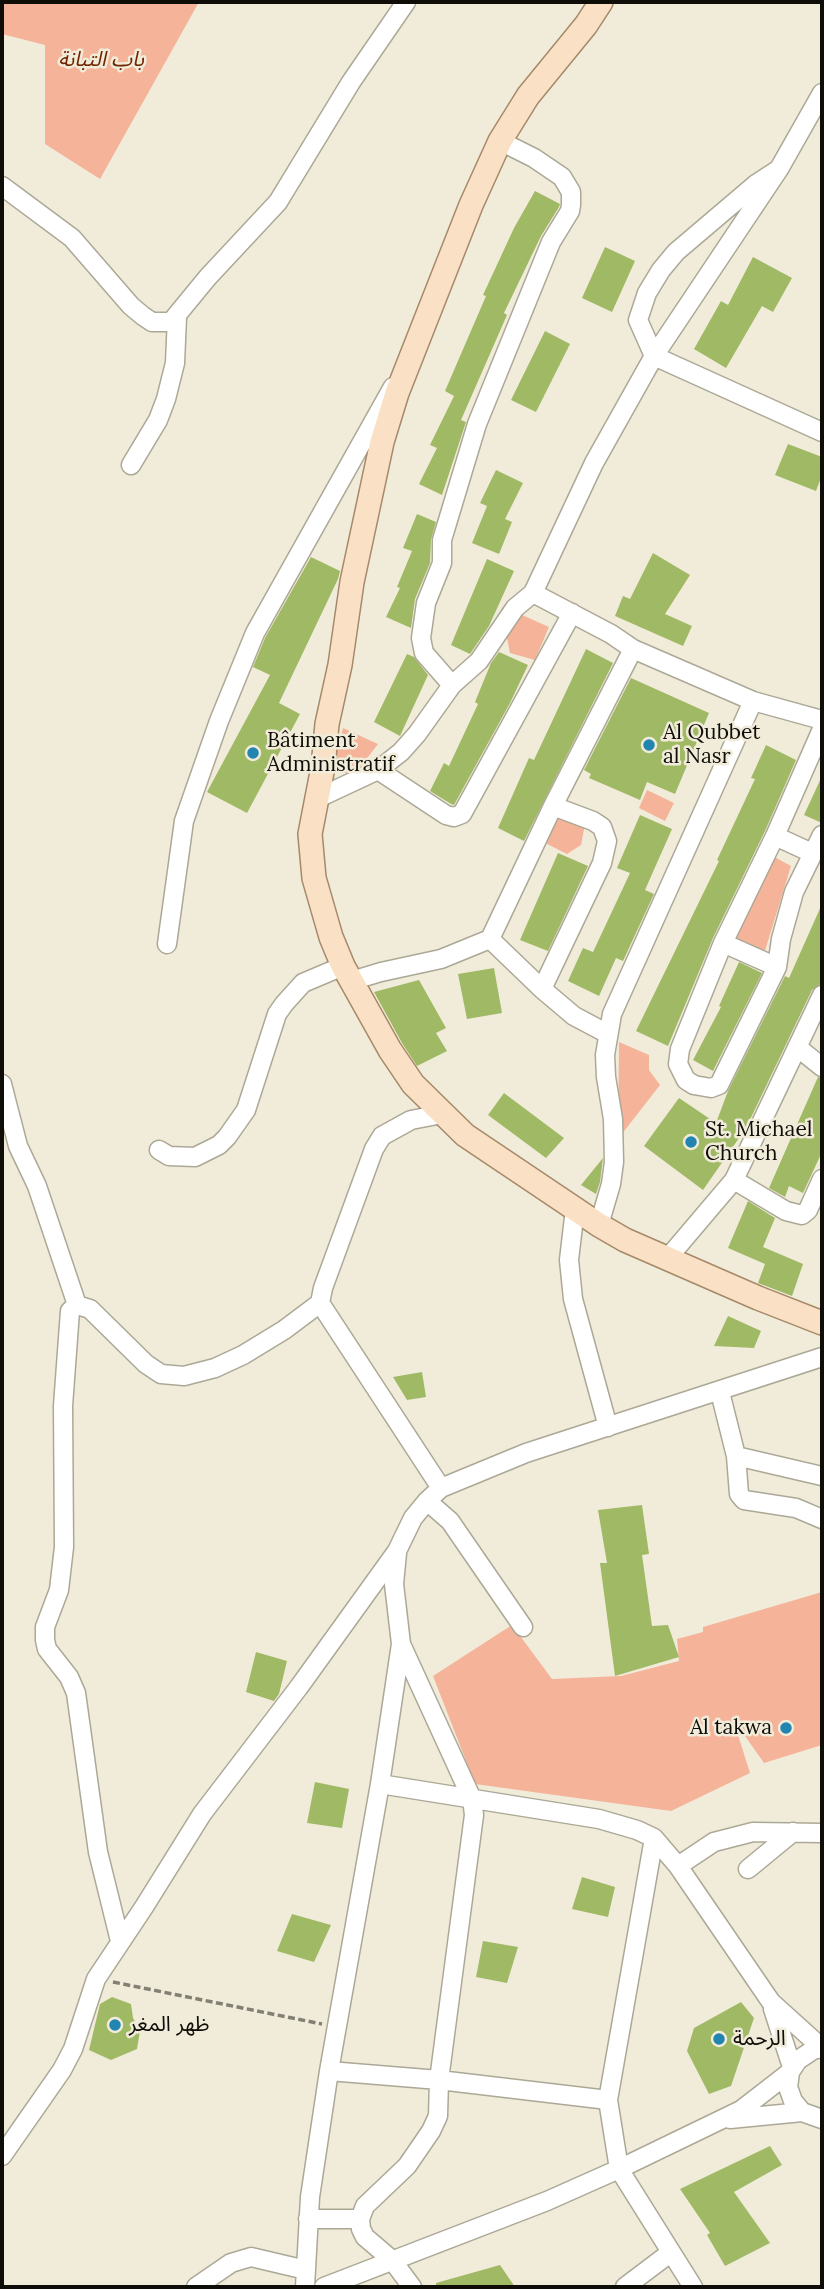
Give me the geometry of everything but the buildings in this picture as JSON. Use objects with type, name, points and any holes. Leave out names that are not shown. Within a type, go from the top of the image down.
[{"type":"main road","points":[[601,2],[586,25],[528,96],[500,141],[471,205],[394,402],[376,468],[352,582],[310,834],[314,878],[331,937],[347,974],[390,1051],[413,1084],[465,1135],[598,1225],[667,1259],[822,1323]]},
{"type":"street","points":[[2,186],[72,238],[131,306],[143,316],[152,322],[171,322],[208,277],[278,202],[351,82],[405,2]]},
{"type":"street","points":[[316,799],[378,770],[401,752],[418,734],[452,685],[479,661],[515,608],[533,593],[594,463],[654,356],[779,169],[822,93]]},
{"type":"street","points":[[452,685],[424,653],[421,638],[426,603],[442,564],[442,540],[477,424],[551,242],[571,205],[570,192],[562,177],[534,158],[500,141]]},
{"type":"street","points":[[779,169],[756,184],[676,252],[647,293],[638,320],[654,356],[822,432]]},
{"type":"street","points":[[131,465],[158,421],[169,390],[175,363],[177,317]]},
{"type":"street","points":[[167,944],[184,821],[219,720],[255,632],[374,417],[411,358]]},
{"type":"street","points":[[533,593],[633,649],[754,701],[822,720]]},
{"type":"street","points":[[378,770],[446,815],[454,817],[462,814],[572,613]]},
{"type":"street","points":[[159,1150],[169,1157],[195,1157],[219,1145],[227,1137],[246,1110],[277,1014],[303,984],[441,959],[490,939],[553,806],[633,649]]},
{"type":"street","points":[[598,1225],[614,1162],[613,1119],[606,1077],[608,1034],[619,996],[754,701]]},
{"type":"street","points":[[822,729],[775,836],[723,943],[677,1056],[681,1072],[686,1080],[694,1085],[711,1088],[719,1085],[777,967],[781,939],[794,892],[822,835]]},
{"type":"street","points":[[542,989],[602,863],[607,841],[601,827],[593,821],[553,806]]},
{"type":"street","points":[[775,836],[812,853]]},
{"type":"street","points":[[490,939],[573,1016],[608,1034]]},
{"type":"street","points":[[723,943],[777,967]]},
{"type":"street","points":[[667,1259],[734,1180],[822,995]]},
{"type":"street","points":[[797,1047],[822,1066]]},
{"type":"street","points":[[2,1084],[18,1146],[37,1186],[76,1306]]},
{"type":"street","points":[[120,1941],[98,1852],[76,1693],[69,1677],[47,1649],[45,1640],[45,1627],[59,1590],[64,1547],[63,1406],[70,1311],[76,1306],[83,1306],[98,1314],[128,1347],[161,1374],[184,1376],[215,1368],[243,1355],[284,1330],[320,1303],[323,1288],[374,1149],[382,1136],[411,1120],[442,1114]]},
{"type":"street","points":[[734,1180],[786,1211],[802,1215],[808,1210],[822,1179]]},
{"type":"street","points":[[575,1209],[569,1260],[573,1298],[608,1427]]},
{"type":"street","points":[[320,1303],[441,1489]]},
{"type":"street","points":[[2,2156],[62,2070],[73,2049],[96,1979],[202,1814],[299,1687],[397,1550],[413,1518],[426,1501],[441,1489],[526,1453],[822,1357]]},
{"type":"street","points":[[720,1392],[736,1456],[739,1493],[744,1500],[796,1508],[822,1519]]},
{"type":"street","points":[[736,1456],[822,1476]]},
{"type":"street","points":[[426,1501],[450,1521],[523,1627]]},
{"type":"street","points":[[196,2287],[231,2263],[251,2257],[305,2278],[308,2219],[329,2071],[380,1784],[401,1644],[394,1584],[397,1550]]},
{"type":"street","points":[[401,1644],[472,1799],[474,1815],[473,1839],[439,2080],[438,2116],[407,2166],[365,2206],[360,2219],[365,2237],[392,2260],[412,2287]]},
{"type":"street","points":[[324,2287],[547,2201],[619,2169],[723,2119],[759,2098],[805,2054],[822,2048],[771,2002],[678,1866],[654,1838],[599,1819],[380,1784]]},
{"type":"street","points":[[678,1866],[714,1842],[753,1832],[822,1833]]},
{"type":"street","points":[[748,1869],[793,1832]]},
{"type":"street","points":[[654,1838],[608,2100],[619,2169],[693,2287]]},
{"type":"street","points":[[771,2002],[791,2070],[789,2087],[793,2101],[815,2118]]},
{"type":"street","points":[[329,2071],[439,2080],[608,2100]]},
{"type":"street","points":[[723,2119],[815,2118]]},
{"type":"street","points":[[308,2219],[360,2219]]},
{"type":"street","points":[[625,2287],[670,2253]]},
{"type":"path","points":[[96,1979],[338,2027]]},
{"type":"green space","name":"باب التبانة","points":[[2,2],[199,2],[100,179],[45,144],[45,45],[2,34]]},
{"type":"green space","points":[[522,615],[549,627],[535,660],[510,653],[506,633]]},
{"type":"green space","points":[[343,728],[378,744],[354,775],[332,769]]},
{"type":"green space","points":[[647,790],[674,803],[665,821],[639,808]]},
{"type":"green space","points":[[554,810],[585,824],[581,845],[567,854],[539,840]]},
{"type":"green space","points":[[769,854],[791,866],[764,954],[729,938]]},
{"type":"green space","points":[[619,1042],[649,1055],[649,1070],[660,1085],[618,1139]]},
{"type":"green space","points":[[822,1592],[822,1745],[764,1763],[733,1719],[750,1773],[671,1811],[475,1784],[433,1676],[512,1625],[552,1679],[621,1676],[679,1661],[677,1639],[703,1632],[703,1627]]},
{"type":"place","name":"Al Qubbet al Nasr","points":[[649,745]]},
{"type":"place","name":"Bâtiment Administratif","points":[[253,753]]},
{"type":"place","name":"St. Michael Church","points":[[691,1142]]},
{"type":"place","name":"Al takwa","points":[[786,1728]]},
{"type":"place","name":"ظهر المغر","points":[[115,2025]]},
{"type":"place","name":"الرحمة","points":[[719,2039]]}]
